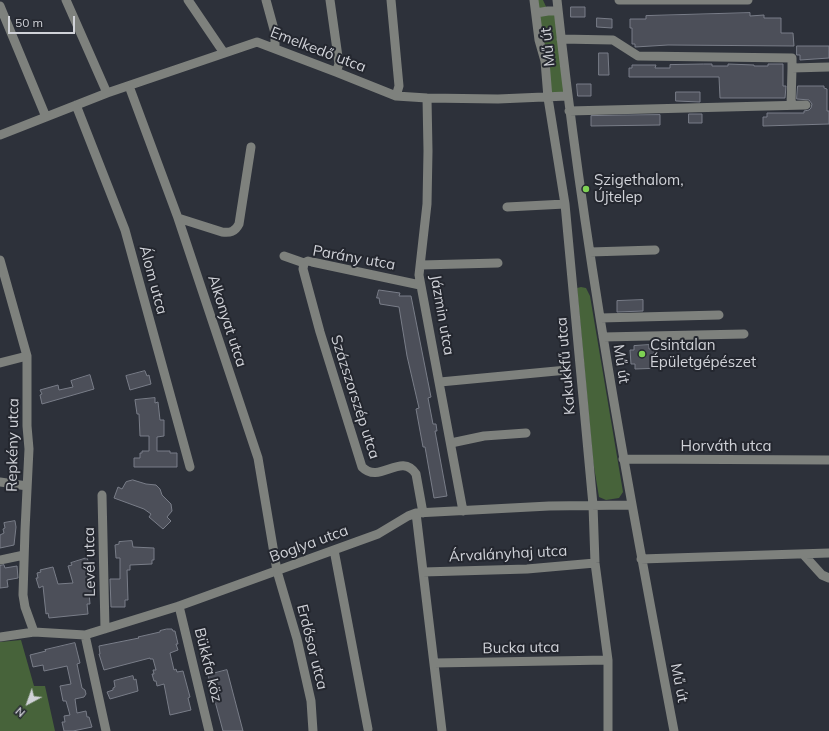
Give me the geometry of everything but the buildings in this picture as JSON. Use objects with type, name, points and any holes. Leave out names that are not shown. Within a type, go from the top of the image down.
[{"type":"street","points":[[66,0],[107,93]]},
{"type":"street","points":[[188,0],[224,52]]},
{"type":"street","points":[[266,0],[275,33],[275,48]]},
{"type":"street","points":[[330,0],[339,64],[336,72]]},
{"type":"street","points":[[391,0],[399,86],[396,96]]},
{"type":"street","name":"Kakukkfű utca","points":[[534,0],[539,40],[545,61],[548,98],[565,204],[593,505],[594,563],[608,660],[608,731]]},
{"type":"street","name":"Mű út","points":[[557,0],[569,111],[603,337],[631,505],[674,731]]},
{"type":"street","points":[[619,0],[748,0]]},
{"type":"street","points":[[0,6],[46,117]]},
{"type":"street","points":[[536,13],[558,11]]},
{"type":"street","points":[[561,39],[614,40],[638,56],[792,58],[791,106]]},
{"type":"street","name":"Emelkedő utca","points":[[0,135],[107,93],[257,42],[396,96],[498,99],[567,96]]},
{"type":"street","points":[[792,68],[829,67]]},
{"type":"street","name":"Alkonyat utca","points":[[129,86],[178,218],[258,458],[277,571]]},
{"type":"street","name":"Jázmin utca","points":[[427,98],[428,151],[426,204],[419,275],[463,511]]},
{"type":"street","name":"Álom utca","points":[[76,105],[125,230],[190,467]]},
{"type":"street","points":[[569,111],[806,105]]},
{"type":"street","points":[[178,218],[222,232],[229,233],[237,228],[239,224],[251,147]]},
{"type":"street","points":[[507,207],[565,204]]},
{"type":"street","points":[[590,252],[655,250]]},
{"type":"street","name":"Parány utca","points":[[284,256],[304,263],[308,261],[420,285]]},
{"type":"street","name":"Repkény utca","points":[[0,260],[27,356],[27,426],[29,449],[24,555],[24,595],[25,607],[34,632]]},
{"type":"street","name":"Százszorszép utca","points":[[304,263],[303,269],[320,332],[362,467],[367,472],[374,473],[401,466],[408,466],[413,470],[416,474],[419,513]]},
{"type":"street","points":[[421,265],[498,263]]},
{"type":"street","points":[[600,318],[719,315]]},
{"type":"street","points":[[603,337],[744,334]]},
{"type":"street","points":[[0,362],[27,356]]},
{"type":"street","points":[[440,382],[567,370]]},
{"type":"street","points":[[451,443],[484,436],[526,433]]},
{"type":"street","name":"Horváth utca","points":[[623,460],[829,460]]},
{"type":"street","points":[[0,482],[27,486]]},
{"type":"street","name":"Levél utca","points":[[102,495],[105,629]]},
{"type":"street","name":"Boglya utca","points":[[0,638],[34,632],[85,635],[179,606],[277,571],[378,534],[408,516],[419,513],[593,505],[631,505]]},
{"type":"street","points":[[419,513],[423,572],[442,731]]},
{"type":"street","points":[[334,550],[368,729]]},
{"type":"street","points":[[641,559],[829,553]]},
{"type":"street","points":[[802,554],[822,575],[829,578]]},
{"type":"street","points":[[0,560],[24,555]]},
{"type":"street","name":"Árvalányhaj utca","points":[[423,572],[527,569],[594,563]]},
{"type":"street","name":"Erdősor utca","points":[[277,571],[306,674],[311,701],[313,731]]},
{"type":"street","name":"Bükkfa köz","points":[[179,606],[209,731]]},
{"type":"street","points":[[85,635],[106,731]]},
{"type":"street","name":"Bucka utca","points":[[434,663],[608,660]]},
{"type":"green space","points":[[534,0],[543,0],[548,11],[559,15],[567,96],[548,98]]},
{"type":"green space","points":[[577,288],[586,288],[590,296],[623,492],[619,498],[606,500],[599,497],[593,461]]},
{"type":"green space","points":[[21,640],[34,686],[45,686],[55,731],[0,731],[0,642]]},
{"type":"place","name":"Szigethalom, Újtelep","points":[[586,189]]},
{"type":"place","name":"Csintalan Épületgépészet","points":[[642,354]]}]
